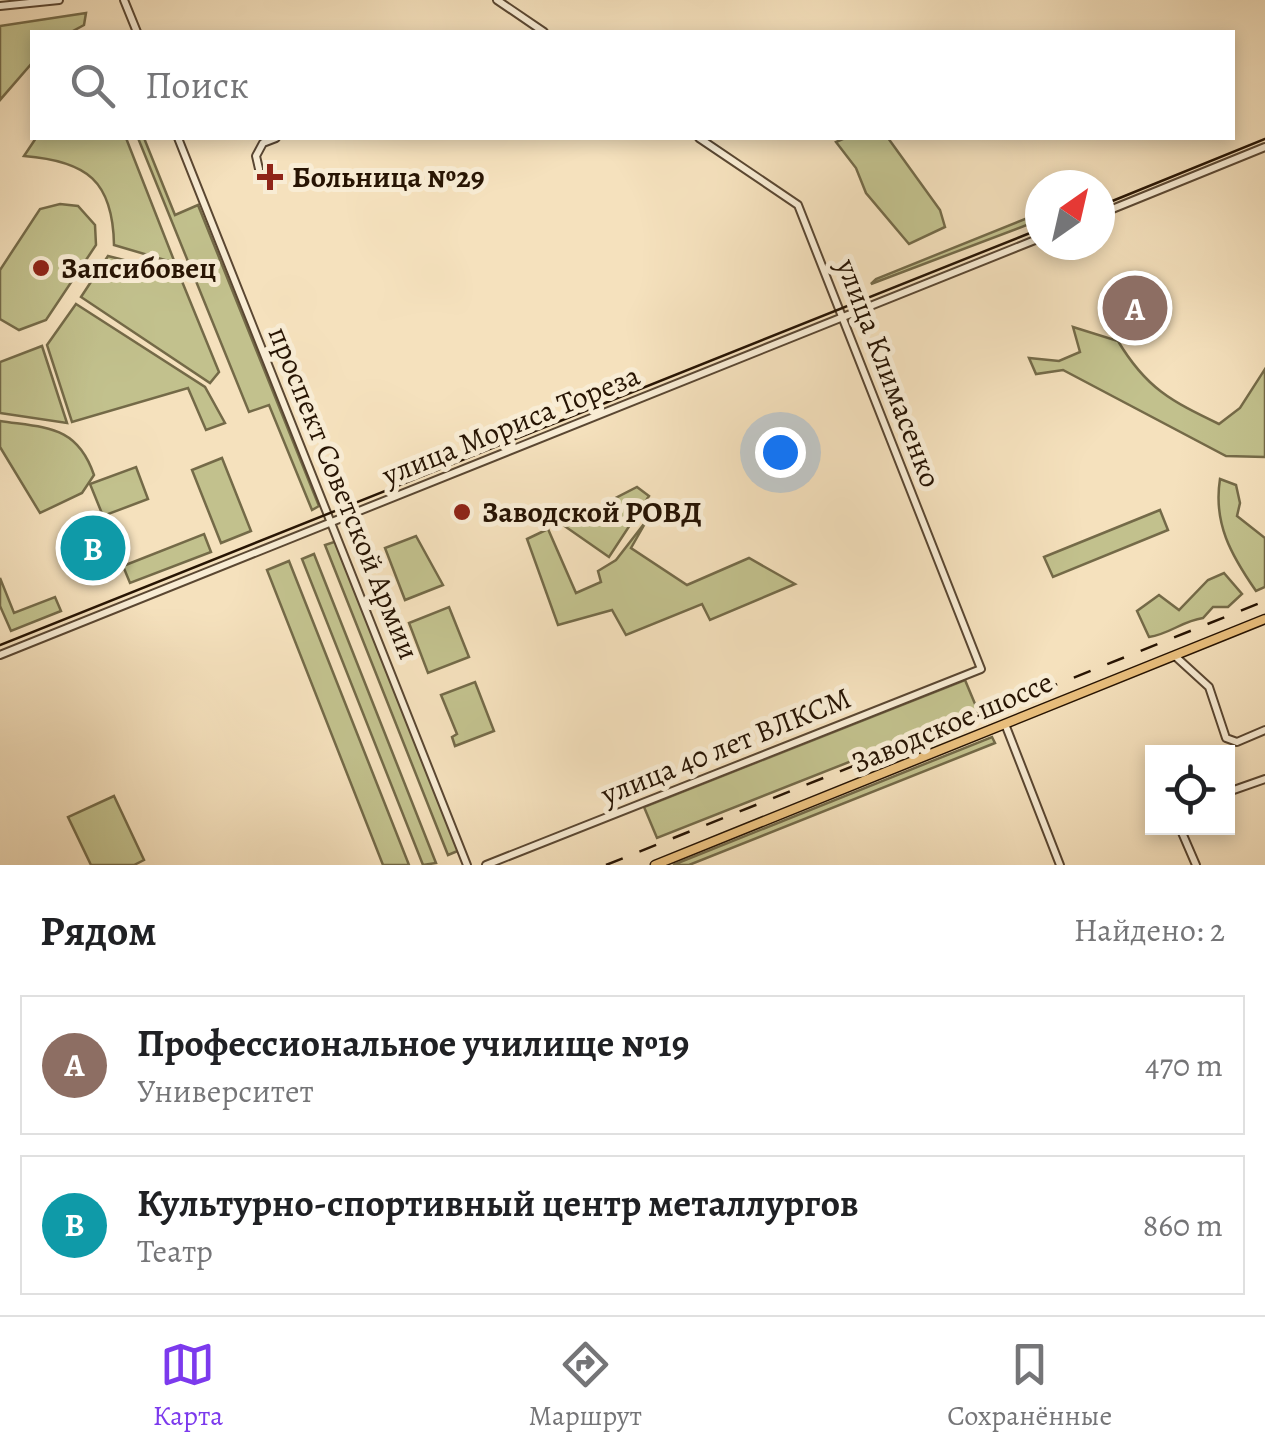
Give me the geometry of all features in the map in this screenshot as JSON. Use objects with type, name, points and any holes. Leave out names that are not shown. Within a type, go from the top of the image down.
[{"type":"main road","name":"Заводское шоссе","points":[[655,865],[1265,619]]},
{"type":"street","points":[[0,6],[59,0]]},
{"type":"street","points":[[124,0],[136,30]]},
{"type":"street","points":[[497,0],[541,30]]},
{"type":"street","name":"проспект Советской Армии","points":[[179,140],[468,865]]},
{"type":"street","points":[[259,170],[256,156],[262,143],[270,140]]},
{"type":"street","name":"улица Климасенко","points":[[702,140],[798,205],[981,668]]},
{"type":"street","points":[[1115,208],[1265,147]]},
{"type":"street","name":"улица Мориса Тореза","points":[[0,655],[1025,244]]},
{"type":"street","points":[[1174,654],[1209,687],[1226,738],[1237,742],[1265,730]]},
{"type":"street","name":"улица 40 лет ВЛКСМ","points":[[486,865],[981,668]]},
{"type":"street","points":[[1005,724],[1060,865]]},
{"type":"street","points":[[1235,790],[1265,779]]},
{"type":"street","points":[[1183,835],[1196,865]]},
{"type":"shaded area","points":[[86,13],[84,25],[75,30],[30,30],[30,65],[0,100],[0,26]]},
{"type":"shaded area","points":[[35,140],[127,140],[175,263],[114,245],[102,190],[80,169],[24,156]]},
{"type":"shaded area","points":[[139,140],[145,140],[175,215],[198,205],[319,506],[312,510],[269,405],[249,412]]},
{"type":"shaded area","points":[[889,140],[940,210],[945,227],[909,244],[866,193],[856,168],[836,142]]},
{"type":"shaded area","name":"Запсибовец","points":[[60,204],[78,206],[95,225],[96,245],[46,320],[19,330],[0,319],[0,270],[40,209]]},
{"type":"shaded area","points":[[1025,219],[1025,226],[871,284]]},
{"type":"shaded area","points":[[108,256],[179,274],[219,372],[210,383],[81,297]]},
{"type":"shaded area","points":[[76,304],[205,387],[225,423],[206,430],[188,388],[72,422],[47,345]]},
{"type":"shaded area","points":[[1073,327],[1118,341],[1139,371],[1161,392],[1219,424],[1240,408],[1265,369],[1265,457],[1226,456],[1063,370],[1036,374],[1029,358],[1059,361],[1080,352]]},
{"type":"shaded area","points":[[42,346],[67,423],[0,413],[0,362]]},
{"type":"shaded area","points":[[0,421],[58,432],[79,446],[94,475],[82,493],[40,513],[0,447]]},
{"type":"shaded area","points":[[222,458],[251,531],[221,543],[192,470]]},
{"type":"shaded area","points":[[136,467],[148,499],[103,516],[90,484]]},
{"type":"shaded area","points":[[1220,479],[1236,485],[1240,503],[1237,516],[1265,538],[1265,587],[1256,591],[1226,538],[1219,510]]},
{"type":"shaded area","points":[[637,487],[649,496],[609,557],[563,525]]},
{"type":"shaded area","points":[[1160,510],[1168,530],[1053,577],[1044,557]]},
{"type":"shaded area","points":[[647,520],[631,548],[687,585],[749,558],[795,584],[710,620],[702,604],[626,635],[612,610],[558,625],[527,539],[548,529],[576,593],[601,582],[598,571],[616,560]]},
{"type":"shaded area","points":[[204,534],[211,552],[130,583],[123,566]]},
{"type":"shaded area","points":[[416,536],[443,585],[405,600],[385,548]]},
{"type":"shaded area","points":[[337,541],[460,850],[448,855],[325,545]]},
{"type":"shaded area","points":[[314,554],[436,863],[423,865],[302,559]]},
{"type":"shaded area","points":[[289,561],[409,865],[383,865],[267,570]]},
{"type":"shaded area","points":[[1224,573],[1242,594],[1228,607],[1213,607],[1203,618],[1149,637],[1137,611],[1159,595],[1179,610],[1208,580]]},
{"type":"shaded area","points":[[0,578],[14,613],[55,597],[61,611],[11,631],[0,606]]},
{"type":"shaded area","points":[[449,607],[469,657],[428,673],[409,623]]},
{"type":"shaded area","points":[[965,680],[978,711],[657,838],[644,807]]},
{"type":"shaded area","points":[[475,682],[494,731],[455,746],[452,737],[457,734],[441,695]]},
{"type":"shaded area","points":[[992,737],[995,743],[689,865],[673,865]]},
{"type":"shaded area","points":[[114,796],[144,860],[134,865],[91,865],[68,817]]},
{"type":"tram line","points":[[1115,200],[1265,139]]},
{"type":"tram line","points":[[0,645],[1025,235]]},
{"type":"railway","points":[[606,865],[1265,601]]},
{"type":"place","name":"Больница №29","points":[[270,177]]},
{"type":"place","name":"Запсибовец","points":[[41,268]]},
{"type":"place","name":"Профессиональное училище №19","points":[[1135,308]]},
{"type":"place","name":"Заводской РОВД","points":[[462,512]]},
{"type":"place","name":"Культурно-спортивный центр металлургов","points":[[93,548]]}]
